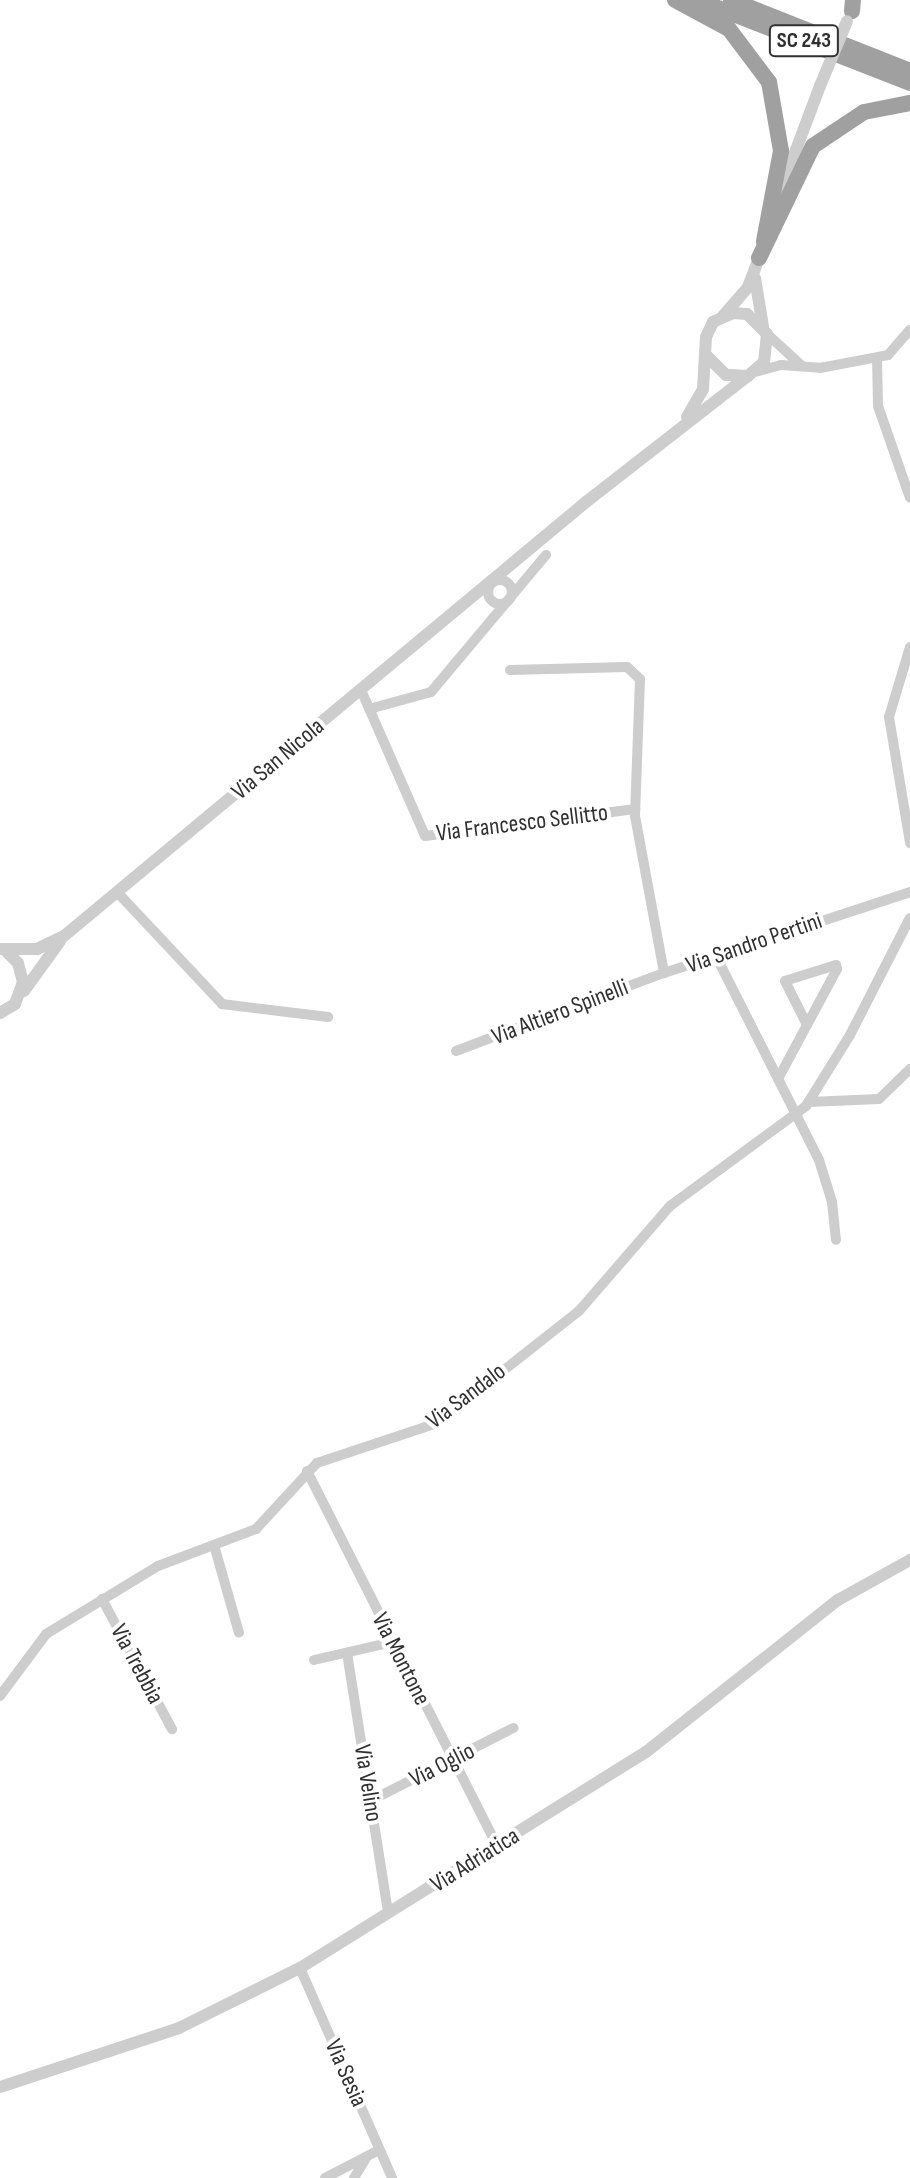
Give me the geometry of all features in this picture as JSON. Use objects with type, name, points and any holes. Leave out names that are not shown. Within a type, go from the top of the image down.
[{"type":"highway","points":[[675,0],[729,29],[769,82],[781,151],[760,257]]},
{"type":"highway","name":"SC 243","points":[[698,0],[910,83]]},
{"type":"highway","name":"SC 243","points":[[731,0],[910,71]]},
{"type":"highway","points":[[751,0],[813,32]]},
{"type":"highway","points":[[856,48],[910,63]]},
{"type":"highway","points":[[760,257],[813,146],[864,112],[910,103]]},
{"type":"street","name":"Via San Nicola","points":[[674,431],[700,397],[708,328],[744,294],[760,257],[820,86],[853,8]]},
{"type":"street","points":[[752,374],[767,355],[760,257]]},
{"type":"street","points":[[723,316],[747,314],[792,360],[810,369]]},
{"type":"street","name":"Via San Nicola","points":[[706,355],[726,375],[752,374],[781,365],[810,369],[877,358],[895,351],[910,330]]},
{"type":"street","points":[[877,358],[878,406],[910,498]]},
{"type":"street","name":"Via San Nicola","points":[[4,951],[37,949],[64,936],[674,431],[752,374]]},
{"type":"street","points":[[369,709],[431,692],[546,555]]},
{"type":"street","points":[[492,583],[490,597],[495,603],[510,599]]},
{"type":"street","points":[[910,647],[889,717],[910,843]]},
{"type":"street","name":"Via Sandro Pertini","points":[[510,670],[622,666],[638,675],[643,692],[635,809],[664,973],[910,892]]},
{"type":"street","name":"Via Francesco Sellitto","points":[[361,690],[425,836],[635,809]]},
{"type":"street","points":[[117,892],[222,1004],[328,1017]]},
{"type":"street","name":"Via Sandalo","points":[[0,1696],[35,1643],[158,1566],[266,1522],[307,1471],[329,1459],[406,1437],[449,1415],[579,1311],[670,1206],[795,1117],[809,1102],[850,1035],[910,918]]},
{"type":"street","name":"Via San Nicola","points":[[0,1013],[20,997],[64,936]]},
{"type":"street","name":"Via San Nicola","points":[[4,951],[22,972],[20,997]]},
{"type":"street","points":[[716,956],[824,1173],[836,1240]]},
{"type":"street","points":[[778,1079],[807,1025],[837,969],[836,965],[785,981],[807,1025]]},
{"type":"street","name":"Via Altiero Spinelli","points":[[456,1051],[664,973]]},
{"type":"street","points":[[809,1102],[879,1099],[910,1069]]},
{"type":"street","name":"Via Montone","points":[[307,1471],[497,1846]]},
{"type":"street","points":[[214,1545],[239,1633]]},
{"type":"street","name":"Via Adriatica","points":[[0,2087],[179,2028],[300,1968],[646,1752],[838,1600],[910,1560]]},
{"type":"street","name":"Via Trebbia","points":[[102,1599],[172,1729]]},
{"type":"street","points":[[314,1660],[392,1642]]},
{"type":"street","name":"Via Velino","points":[[347,1653],[388,1913]]},
{"type":"street","name":"Via Oglio","points":[[370,1801],[513,1728]]},
{"type":"street","name":"Via Sesia","points":[[300,1968],[392,2178]]},
{"type":"street","points":[[325,2178],[379,2150]]},
{"type":"street","points":[[354,2178],[367,2156]]}]
